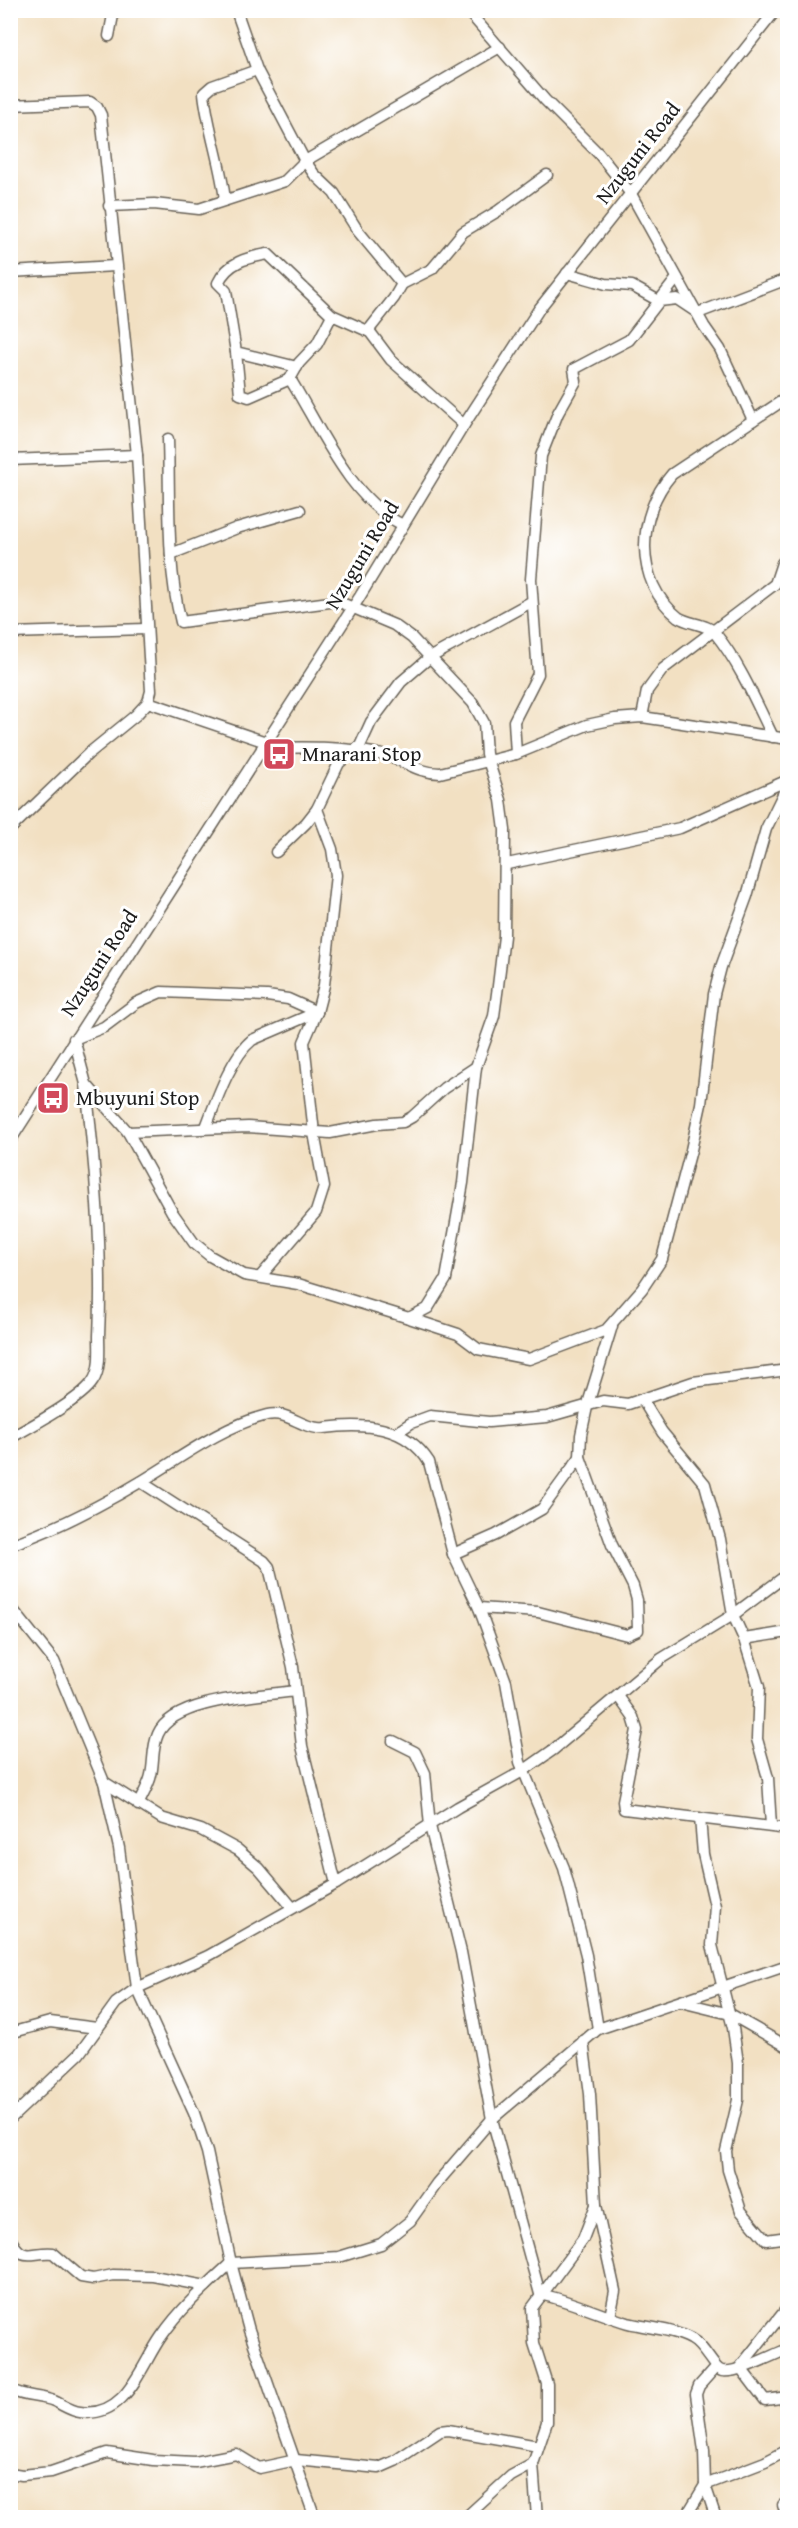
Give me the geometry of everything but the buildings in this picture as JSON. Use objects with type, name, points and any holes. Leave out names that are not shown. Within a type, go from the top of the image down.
[{"type":"street","points":[[109,36],[114,10]]},
{"type":"street","points":[[236,10],[257,70],[305,161],[314,174],[334,193],[358,231],[402,284]]},
{"type":"street","points":[[467,10],[545,100],[599,154],[631,194],[677,278],[720,349],[753,420]]},
{"type":"street","name":"Nzuguni Road","points":[[10,1141],[352,609],[538,309],[776,10]]},
{"type":"street","points":[[109,206],[154,204],[199,209],[285,181],[305,161],[500,47]]},
{"type":"street","points":[[225,200],[222,168],[207,122],[204,93],[212,86],[257,70]]},
{"type":"street","points":[[10,105],[90,102],[97,106],[101,115],[115,266],[137,455],[146,628],[152,681],[148,702],[88,753],[10,829]]},
{"type":"street","points":[[368,331],[402,284],[432,269],[463,232],[498,211],[547,175]]},
{"type":"street","points":[[332,315],[317,344],[290,379],[249,397],[240,394],[226,291],[218,283],[224,271],[243,259],[268,254],[332,315],[368,331],[391,360],[464,425]]},
{"type":"street","points":[[10,272],[115,266]]},
{"type":"street","points":[[567,273],[606,284],[632,285],[659,301],[677,299],[698,313]]},
{"type":"street","points":[[698,313],[782,281],[788,276]]},
{"type":"street","points":[[516,754],[514,721],[520,705],[531,692],[538,674],[536,632],[531,602],[533,535],[541,456],[558,413],[576,381],[574,369],[629,340],[677,278]]},
{"type":"street","points":[[236,352],[297,367]]},
{"type":"street","points":[[290,379],[360,490],[387,518],[403,525]]},
{"type":"street","points":[[773,737],[730,654],[713,630],[684,621],[659,595],[647,570],[644,550],[646,532],[658,492],[672,474],[788,397]]},
{"type":"street","points":[[168,439],[171,554],[176,604],[181,622],[337,601],[402,630],[455,682],[480,713],[484,723],[487,761],[501,800],[507,864],[498,986],[494,1016],[477,1067],[463,1183],[446,1279],[428,1308],[409,1318]]},
{"type":"street","points":[[10,460],[137,455]]},
{"type":"street","points":[[171,554],[237,528],[300,510]]},
{"type":"street","points":[[642,717],[643,701],[652,682],[675,658],[775,584],[782,563],[788,557]]},
{"type":"street","points":[[276,852],[295,836],[317,809],[339,763],[355,751],[371,722],[392,694],[429,658],[531,602]]},
{"type":"street","points":[[10,633],[146,628]]},
{"type":"street","points":[[148,702],[264,745],[321,746],[384,755],[427,773],[440,773],[516,754],[587,725],[642,717],[788,739]]},
{"type":"street","points":[[507,864],[680,828],[788,782]]},
{"type":"street","points":[[478,1608],[538,1612],[627,1635],[638,1630],[637,1600],[633,1586],[612,1545],[580,1456],[581,1435],[587,1407],[612,1326],[662,1259],[701,1104],[714,994],[721,967],[747,896],[766,829],[788,782]]},
{"type":"street","points":[[261,1277],[320,1205],[324,1179],[314,1132],[304,1042],[317,1012],[324,985],[336,875],[332,849],[317,809]]},
{"type":"street","points":[[10,1438],[70,1401],[93,1382],[98,1366],[101,1297],[98,1219],[86,1084],[74,1039],[104,1027],[136,1003],[161,992],[267,996],[288,999],[317,1012]]},
{"type":"street","points":[[206,1127],[223,1086],[245,1045],[317,1012]]},
{"type":"street","points":[[128,1132],[206,1127],[339,1132],[407,1121],[436,1095],[477,1067]]},
{"type":"street","points":[[86,1084],[128,1132],[171,1212],[194,1243],[224,1266],[244,1275],[298,1284],[451,1330],[478,1349],[525,1359],[574,1344],[612,1326]]},
{"type":"street","points":[[396,1433],[411,1423],[430,1416],[507,1422],[547,1417],[603,1401],[625,1404],[693,1382],[788,1370]]},
{"type":"street","points":[[642,1399],[662,1432],[705,1484],[720,1539],[733,1615],[744,1639],[759,1687],[757,1739],[768,1778],[771,1826]]},
{"type":"street","points":[[10,1545],[64,1524],[141,1482],[219,1435],[249,1421],[273,1414],[285,1415],[317,1428],[344,1425],[374,1427],[396,1433],[421,1449],[429,1462],[453,1554],[478,1608],[506,1682],[513,1733],[523,1771],[564,1868],[586,1955],[598,2029]]},
{"type":"street","points":[[453,1554],[496,1535],[542,1509],[580,1456]]},
{"type":"street","points":[[141,1482],[187,1509],[264,1561],[275,1586],[292,1667],[302,1746],[336,1884]]},
{"type":"street","points":[[10,2119],[79,2054],[116,2003],[137,1988],[208,1956],[336,1884],[523,1771],[553,1750],[661,1659],[733,1615],[788,1574]]},
{"type":"street","points":[[10,1606],[54,1661],[104,1782],[119,1848],[137,1988],[194,2113],[219,2200],[231,2263],[249,2330],[315,2517]]},
{"type":"street","points":[[744,1639],[788,1632]]},
{"type":"street","points":[[138,1805],[151,1776],[155,1743],[161,1728],[205,1703],[295,1691]]},
{"type":"street","points":[[618,1696],[633,1717],[637,1730],[623,1806],[627,1809],[788,1829]]},
{"type":"street","points":[[393,1742],[409,1749],[419,1758],[428,1786],[430,1826],[461,1952],[492,2119],[540,2294]]},
{"type":"street","points":[[104,1782],[161,1818],[201,1830],[238,1850],[259,1868],[292,1907]]},
{"type":"street","points":[[700,1818],[704,1854],[715,1906],[712,1945],[721,1987],[730,2014],[739,2082],[738,2100],[726,2151],[732,2188],[741,2211],[763,2238],[772,2240],[788,2237]]},
{"type":"street","points":[[10,2389],[24,2395],[54,2401],[77,2412],[94,2413],[107,2409],[129,2390],[144,2369],[162,2335],[206,2286],[231,2263],[339,2257],[381,2244],[410,2221],[437,2183],[492,2119],[598,2029],[788,1965]]},
{"type":"street","points":[[680,2002],[730,2014],[788,2047]]},
{"type":"street","points":[[10,2033],[50,2022],[97,2028]]},
{"type":"street","points":[[583,2041],[590,2094],[596,2205],[615,2291],[610,2317]]},
{"type":"street","points":[[537,2517],[533,2464],[547,2422],[547,2384],[531,2328],[532,2308],[540,2294],[567,2264],[583,2239],[596,2205]]},
{"type":"street","points":[[10,2238],[19,2252],[26,2256],[53,2253],[81,2277],[153,2276],[206,2286]]},
{"type":"street","points":[[540,2294],[575,2303],[610,2317],[687,2337],[705,2347],[714,2368],[722,2371],[740,2367],[788,2349]]},
{"type":"street","points":[[740,2367],[788,2307]]},
{"type":"street","points":[[740,2367],[765,2400],[788,2397]]},
{"type":"street","points":[[714,2368],[699,2386],[696,2394],[704,2451],[705,2486],[716,2517]]},
{"type":"street","points":[[10,2473],[22,2475],[51,2472],[107,2453],[153,2460],[195,2462],[236,2454],[259,2468],[296,2460],[380,2468],[395,2461],[440,2431],[448,2430],[538,2446]]},
{"type":"street","points":[[684,2517],[705,2486],[765,2462],[788,2450]]},
{"type":"street","points":[[465,2517],[511,2476],[533,2464]]},
{"type":"street","points":[[783,2505],[787,2517]]},
{"type":"place","name":"Mnarani Stop","points":[[279,754]]},
{"type":"place","name":"Mbuyuni Stop","points":[[53,1098]]}]
